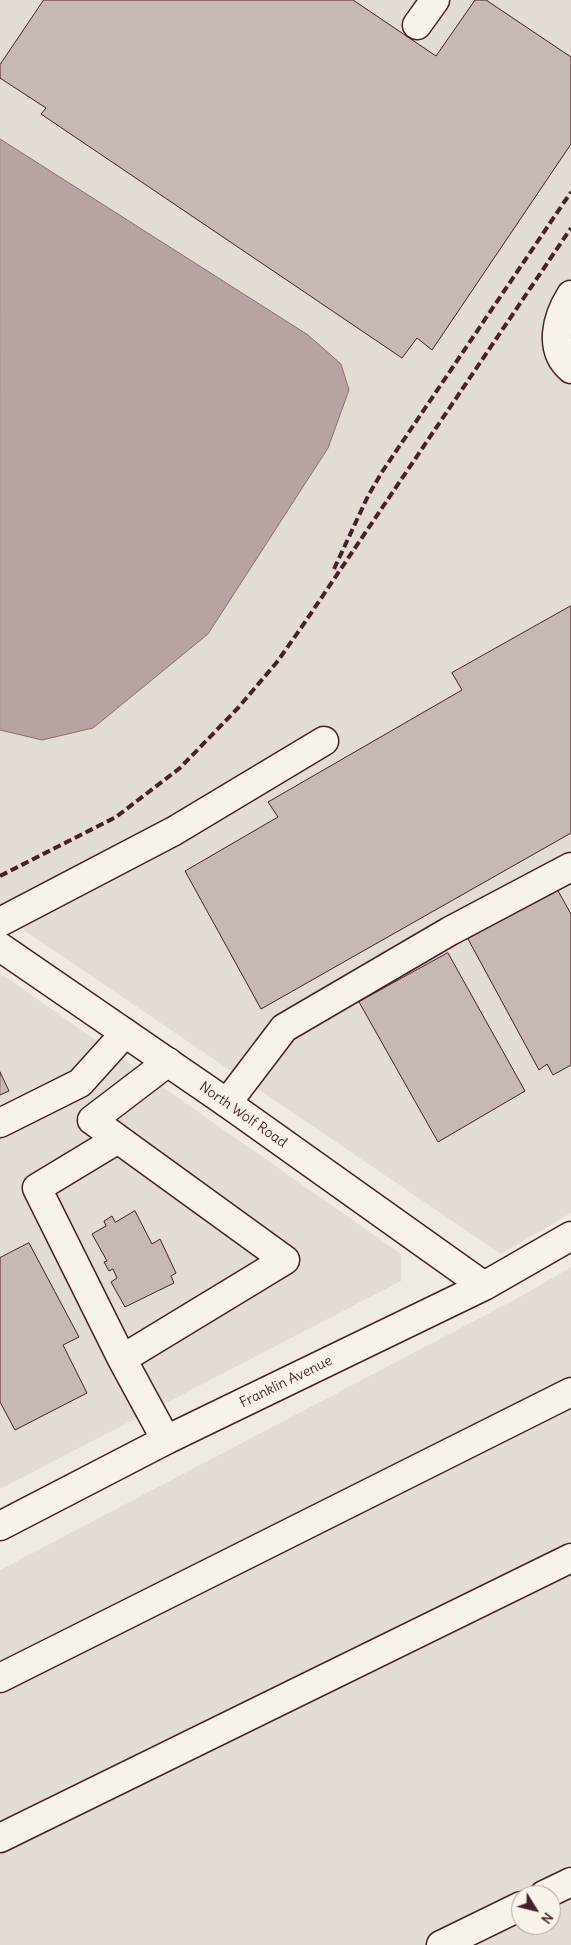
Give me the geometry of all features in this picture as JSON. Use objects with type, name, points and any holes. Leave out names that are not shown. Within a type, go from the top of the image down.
[{"type":"main road","points":[[417,25],[435,0]]},
{"type":"main road","points":[[571,294],[563,307],[557,329],[558,350],[563,362],[571,369]]},
{"type":"main road","points":[[0,922],[174,831],[324,740]]},
{"type":"main road","points":[[227,1103],[284,1028],[450,931],[571,867]]},
{"type":"main road","name":"North Wolf Road","points":[[0,947],[227,1103],[484,1286]]},
{"type":"main road","points":[[0,1123],[80,1083],[126,1033]]},
{"type":"main road","points":[[122,1359],[284,1260],[92,1120],[168,1062]]},
{"type":"main road","points":[[118,1139],[37,1188],[122,1359],[166,1440]]},
{"type":"main road","name":"Franklin Avenue","points":[[0,1526],[166,1440],[484,1286],[571,1236]]},
{"type":"main road","points":[[0,1678],[571,1392]]},
{"type":"main road","points":[[0,1838],[571,1558]]},
{"type":"main road","points":[[441,1945],[511,1911]]},
{"type":"shaded area","points":[[0,0],[571,0],[571,1213],[501,1254],[0,914]]},
{"type":"shaded area","points":[[0,139],[308,335],[341,364],[349,390],[328,448],[208,634],[93,728],[42,740],[0,730]]},
{"type":"shaded area","points":[[0,973],[401,1254],[401,1281],[0,1489]]},
{"type":"shaded area","points":[[571,1267],[571,1945],[0,1945],[0,1570],[516,1299]]},
{"type":"building","points":[[44,0],[353,0],[436,56],[475,0],[486,0],[571,57],[571,144],[432,350],[417,338],[402,358],[41,114],[46,108],[0,78],[0,65]]},
{"type":"building","points":[[571,606],[571,833],[261,1009],[185,871],[278,817],[268,802],[462,690],[452,673]]},
{"type":"building","points":[[557,889],[571,914],[571,1065],[553,1075],[547,1064],[539,1070],[468,939]]},
{"type":"building","points":[[448,953],[525,1091],[438,1142],[359,1002]]},
{"type":"building","points":[[0,1072],[9,1091],[0,1095]]},
{"type":"building","points":[[135,1211],[152,1244],[160,1239],[176,1273],[171,1276],[174,1283],[125,1307],[111,1282],[117,1278],[113,1269],[109,1271],[104,1262],[107,1261],[92,1234],[106,1226],[104,1221],[112,1216],[115,1222]]},
{"type":"building","points":[[29,1243],[79,1337],[63,1345],[87,1393],[15,1430],[0,1402],[0,1258]]},
{"type":"railway","points":[[334,569],[368,496],[382,472],[571,192]]},
{"type":"railway","points":[[0,876],[116,817],[180,768],[238,708],[277,662],[301,628],[571,228]]}]
